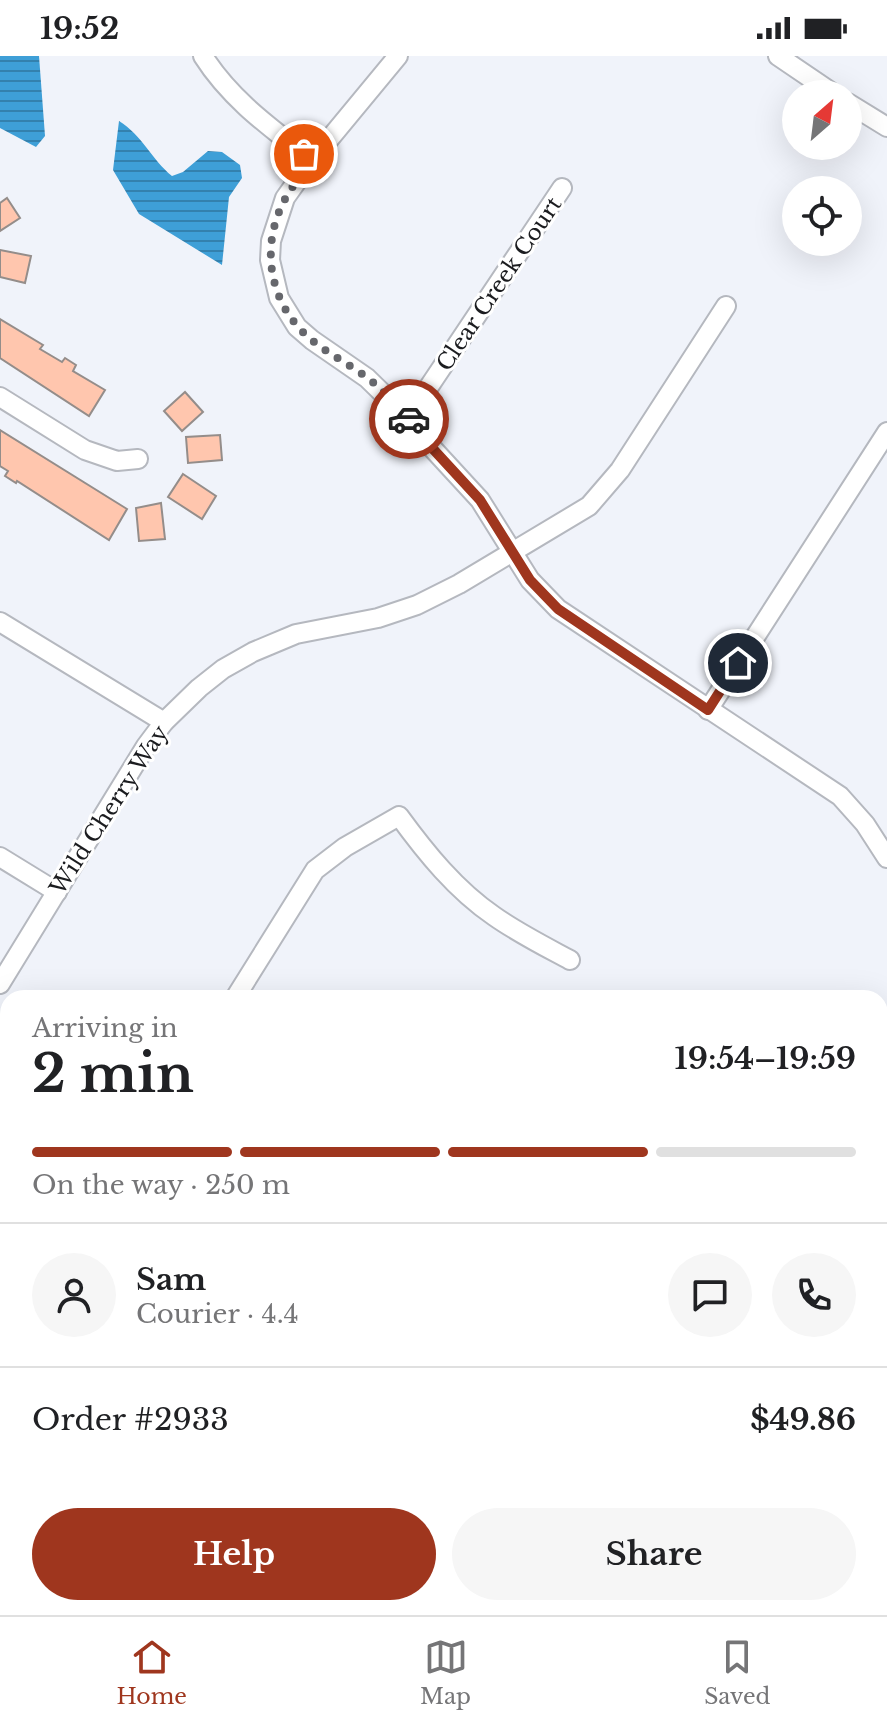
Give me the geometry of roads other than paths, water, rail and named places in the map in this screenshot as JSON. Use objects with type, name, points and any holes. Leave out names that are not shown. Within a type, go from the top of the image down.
[{"type":"street","points":[[203,56],[219,80],[243,106],[312,160]]},
{"type":"street","points":[[398,56],[312,160],[285,198],[271,241],[270,260],[279,298],[297,327],[367,378],[408,418],[480,500],[530,580],[558,609],[840,796],[865,824],[887,858]]},
{"type":"street","points":[[778,56],[813,80]]},
{"type":"street","points":[[862,112],[887,127]]},
{"type":"street","name":"Clear Creek Court","points":[[408,418],[562,188]]},
{"type":"street","name":"Wild Cherry Way","points":[[0,984],[164,722],[199,688],[223,669],[253,652],[296,634],[378,618],[417,605],[573,517],[599,496],[620,470],[726,306]]},
{"type":"street","points":[[0,397],[96,455],[117,461],[138,459]]},
{"type":"street","points":[[708,710],[887,432]]},
{"type":"street","points":[[0,622],[164,722]]},
{"type":"street","points":[[240,990],[315,870],[345,847],[399,816],[419,844],[472,898],[494,916],[570,960]]},
{"type":"street","points":[[0,857],[57,892]]},
{"type":"water","points":[[0,56],[39,56],[45,136],[36,147],[0,128]]},
{"type":"water","points":[[119,121],[134,133],[172,176],[183,172],[208,151],[222,152],[240,165],[242,178],[229,197],[222,265],[139,214],[113,170]]}]
